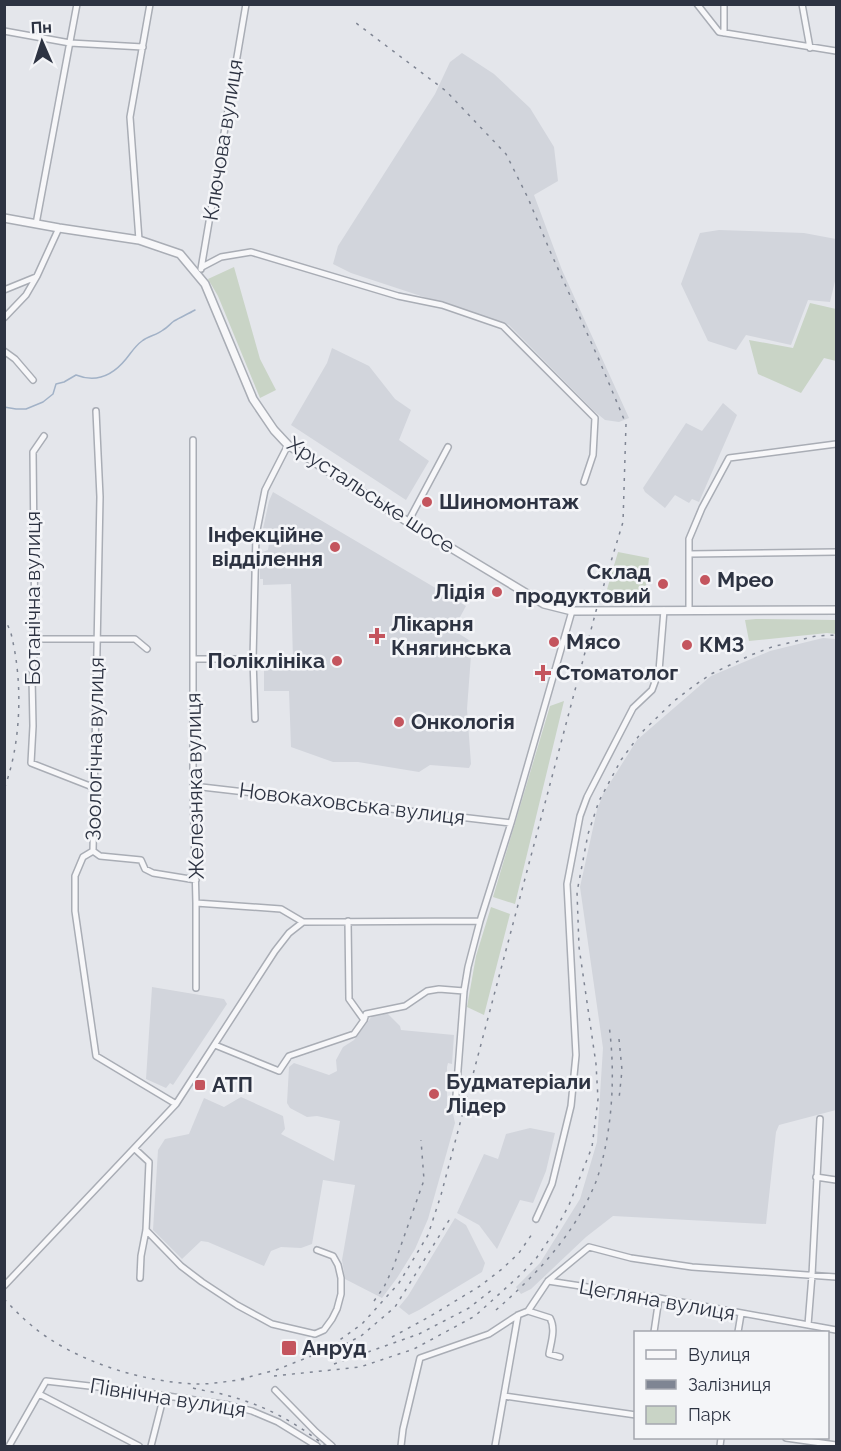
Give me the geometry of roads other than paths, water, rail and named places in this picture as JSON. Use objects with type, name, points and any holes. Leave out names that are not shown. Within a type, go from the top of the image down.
[{"type":"street","points":[[36,224],[77,4]]},
{"type":"street","points":[[139,240],[130,117],[150,4]]},
{"type":"street","name":"Ключова вулиця","points":[[202,267],[246,4]]},
{"type":"street","points":[[697,4],[719,32],[837,51]]},
{"type":"street","points":[[724,4],[724,33]]},
{"type":"street","points":[[802,4],[810,48]]},
{"type":"street","points":[[4,31],[70,43],[144,47]]},
{"type":"street","name":"Хрустальське шосе","points":[[4,218],[139,240],[180,254],[205,284],[253,399],[274,430],[288,445],[408,522],[544,604],[572,611],[837,610]]},
{"type":"street","points":[[4,318],[26,295],[60,228]]},
{"type":"street","points":[[196,274],[202,267],[221,257],[251,252],[398,296],[442,305],[502,326],[595,418],[593,455],[584,482]]},
{"type":"street","points":[[4,290],[37,276]]},
{"type":"street","points":[[4,351],[15,358],[33,380]]},
{"type":"street","name":"Зоологічна вулиця","points":[[96,411],[100,497],[93,850],[82,857],[75,876],[75,911],[96,1056],[176,1104]]},
{"type":"street","name":"Ботанічна вулиця","points":[[44,436],[33,452],[35,639],[31,763],[95,788]]},
{"type":"street","name":"Железняка вулиця","points":[[194,440],[193,786],[196,988]]},
{"type":"street","points":[[689,610],[689,539],[702,508],[729,458],[837,444]]},
{"type":"street","points":[[255,719],[256,535],[265,490],[288,445]]},
{"type":"street","points":[[408,522],[448,447]]},
{"type":"street","points":[[689,554],[837,552]]},
{"type":"street","points":[[536,1219],[552,1184],[571,1106],[575,1078],[576,1055],[567,884],[580,816],[587,797],[633,708],[652,690],[659,671],[664,610]]},
{"type":"street","points":[[456,1096],[464,991],[480,921],[511,823],[572,611]]},
{"type":"street","points":[[35,639],[135,639],[147,650]]},
{"type":"street","points":[[194,659],[254,659]]},
{"type":"street","name":"Новокаховська вулиця","points":[[193,786],[511,823]]},
{"type":"street","points":[[93,850],[100,856],[141,860],[145,868],[153,873],[196,880]]},
{"type":"street","points":[[196,903],[281,909],[303,922],[480,921]]},
{"type":"street","points":[[348,921],[349,999],[364,1020]]},
{"type":"street","points":[[4,1286],[176,1104],[275,951],[289,933],[303,922]]},
{"type":"street","points":[[215,1046],[279,1071],[289,1056],[354,1034],[366,1014],[405,1006],[427,991],[440,989],[464,991]]},
{"type":"street","points":[[808,1325],[820,1119]]},
{"type":"street","points":[[135,1149],[149,1162],[146,1230],[140,1278]]},
{"type":"street","points":[[816,1177],[837,1180]]},
{"type":"street","points":[[146,1230],[181,1266],[237,1305],[272,1324],[315,1334],[324,1330],[332,1319],[341,1294],[338,1265],[333,1256],[317,1250]]},
{"type":"street","points":[[401,1446],[420,1358],[489,1334],[528,1311],[548,1281],[589,1247],[631,1258],[692,1267],[837,1277]]},
{"type":"street","name":"Цегляна вулиця","points":[[548,1281],[837,1330]]},
{"type":"street","points":[[654,1331],[659,1299]]},
{"type":"street","points":[[528,1311],[550,1318],[553,1323],[553,1332],[549,1354],[560,1357]]},
{"type":"street","points":[[738,1331],[741,1314]]},
{"type":"street","points":[[495,1446],[518,1315]]},
{"type":"street","name":"Північна вулиця","points":[[39,1394],[46,1381],[229,1405],[252,1411],[278,1422],[317,1446]]},
{"type":"street","points":[[275,1390],[332,1446]]},
{"type":"street","points":[[9,1446],[39,1394],[139,1446]]},
{"type":"street","points":[[151,1446],[164,1395]]},
{"type":"street","points":[[504,1396],[634,1415]]},
{"type":"street","points":[[799,1439],[837,1445]]},
{"type":"waterway","points":[[4,407],[26,409],[43,402],[53,394],[56,384],[76,375],[97,378],[110,373],[121,365],[142,341],[161,332],[174,321],[195,310]]},
{"type":"railway","points":[[241,1379],[276,1370],[324,1351],[362,1324],[399,1283],[428,1235],[441,1195],[596,611],[623,522],[626,424],[528,198],[506,154],[446,91],[356,23]]},
{"type":"railway","points":[[4,617],[11,633],[16,656],[19,694],[17,734],[10,772],[4,789]]},
{"type":"railway","points":[[274,1376],[360,1367],[414,1349],[475,1316],[535,1260],[569,1205],[592,1147],[598,1099],[596,1064],[579,947],[577,892],[588,834],[599,801],[621,760],[641,733],[674,701],[695,685],[711,674],[772,647],[816,636],[836,635]]},
{"type":"railway","points":[[496,1310],[553,1253],[576,1220],[596,1181],[606,1145],[611,1111],[612,1059],[609,1025]]},
{"type":"railway","points":[[619,1039],[622,1070],[619,1099]]},
{"type":"railway","points":[[374,1301],[393,1268],[424,1180],[421,1140]]},
{"type":"railway","points":[[345,1344],[361,1336],[395,1307],[451,1217]]},
{"type":"railway","points":[[392,1337],[480,1286],[519,1253],[532,1234]]},
{"type":"railway","points":[[334,1364],[419,1334],[469,1308],[493,1289]]},
{"type":"railway","points":[[4,1299],[27,1322],[48,1338],[110,1368],[178,1383],[205,1384],[250,1379]]},
{"type":"railway","points":[[193,1388],[239,1399],[265,1409],[302,1429],[325,1446]]},
{"type":"place","name":"Шиномонтаж","points":[[427,502]]},
{"type":"place","name":"Інфекційне відділення","points":[[335,547]]},
{"type":"place","name":"Мрео","points":[[705,580]]},
{"type":"place","name":"Склад продуктовий","points":[[663,584]]},
{"type":"place","name":"Лідія","points":[[497,592]]},
{"type":"place","name":"Лікарня Княгинська","points":[[377,636]]},
{"type":"place","name":"Мясо","points":[[554,642]]},
{"type":"place","name":"КМЗ","points":[[687,645]]},
{"type":"place","name":"Поліклініка","points":[[337,661]]},
{"type":"place","name":"Стоматолог","points":[[543,673]]},
{"type":"place","name":"Онкологія","points":[[399,722]]},
{"type":"place","name":"АТП","points":[[200,1085]]},
{"type":"place","name":"Будматеріали Лідер","points":[[434,1094]]},
{"type":"place","name":"Анруд","points":[[289,1348]]}]
